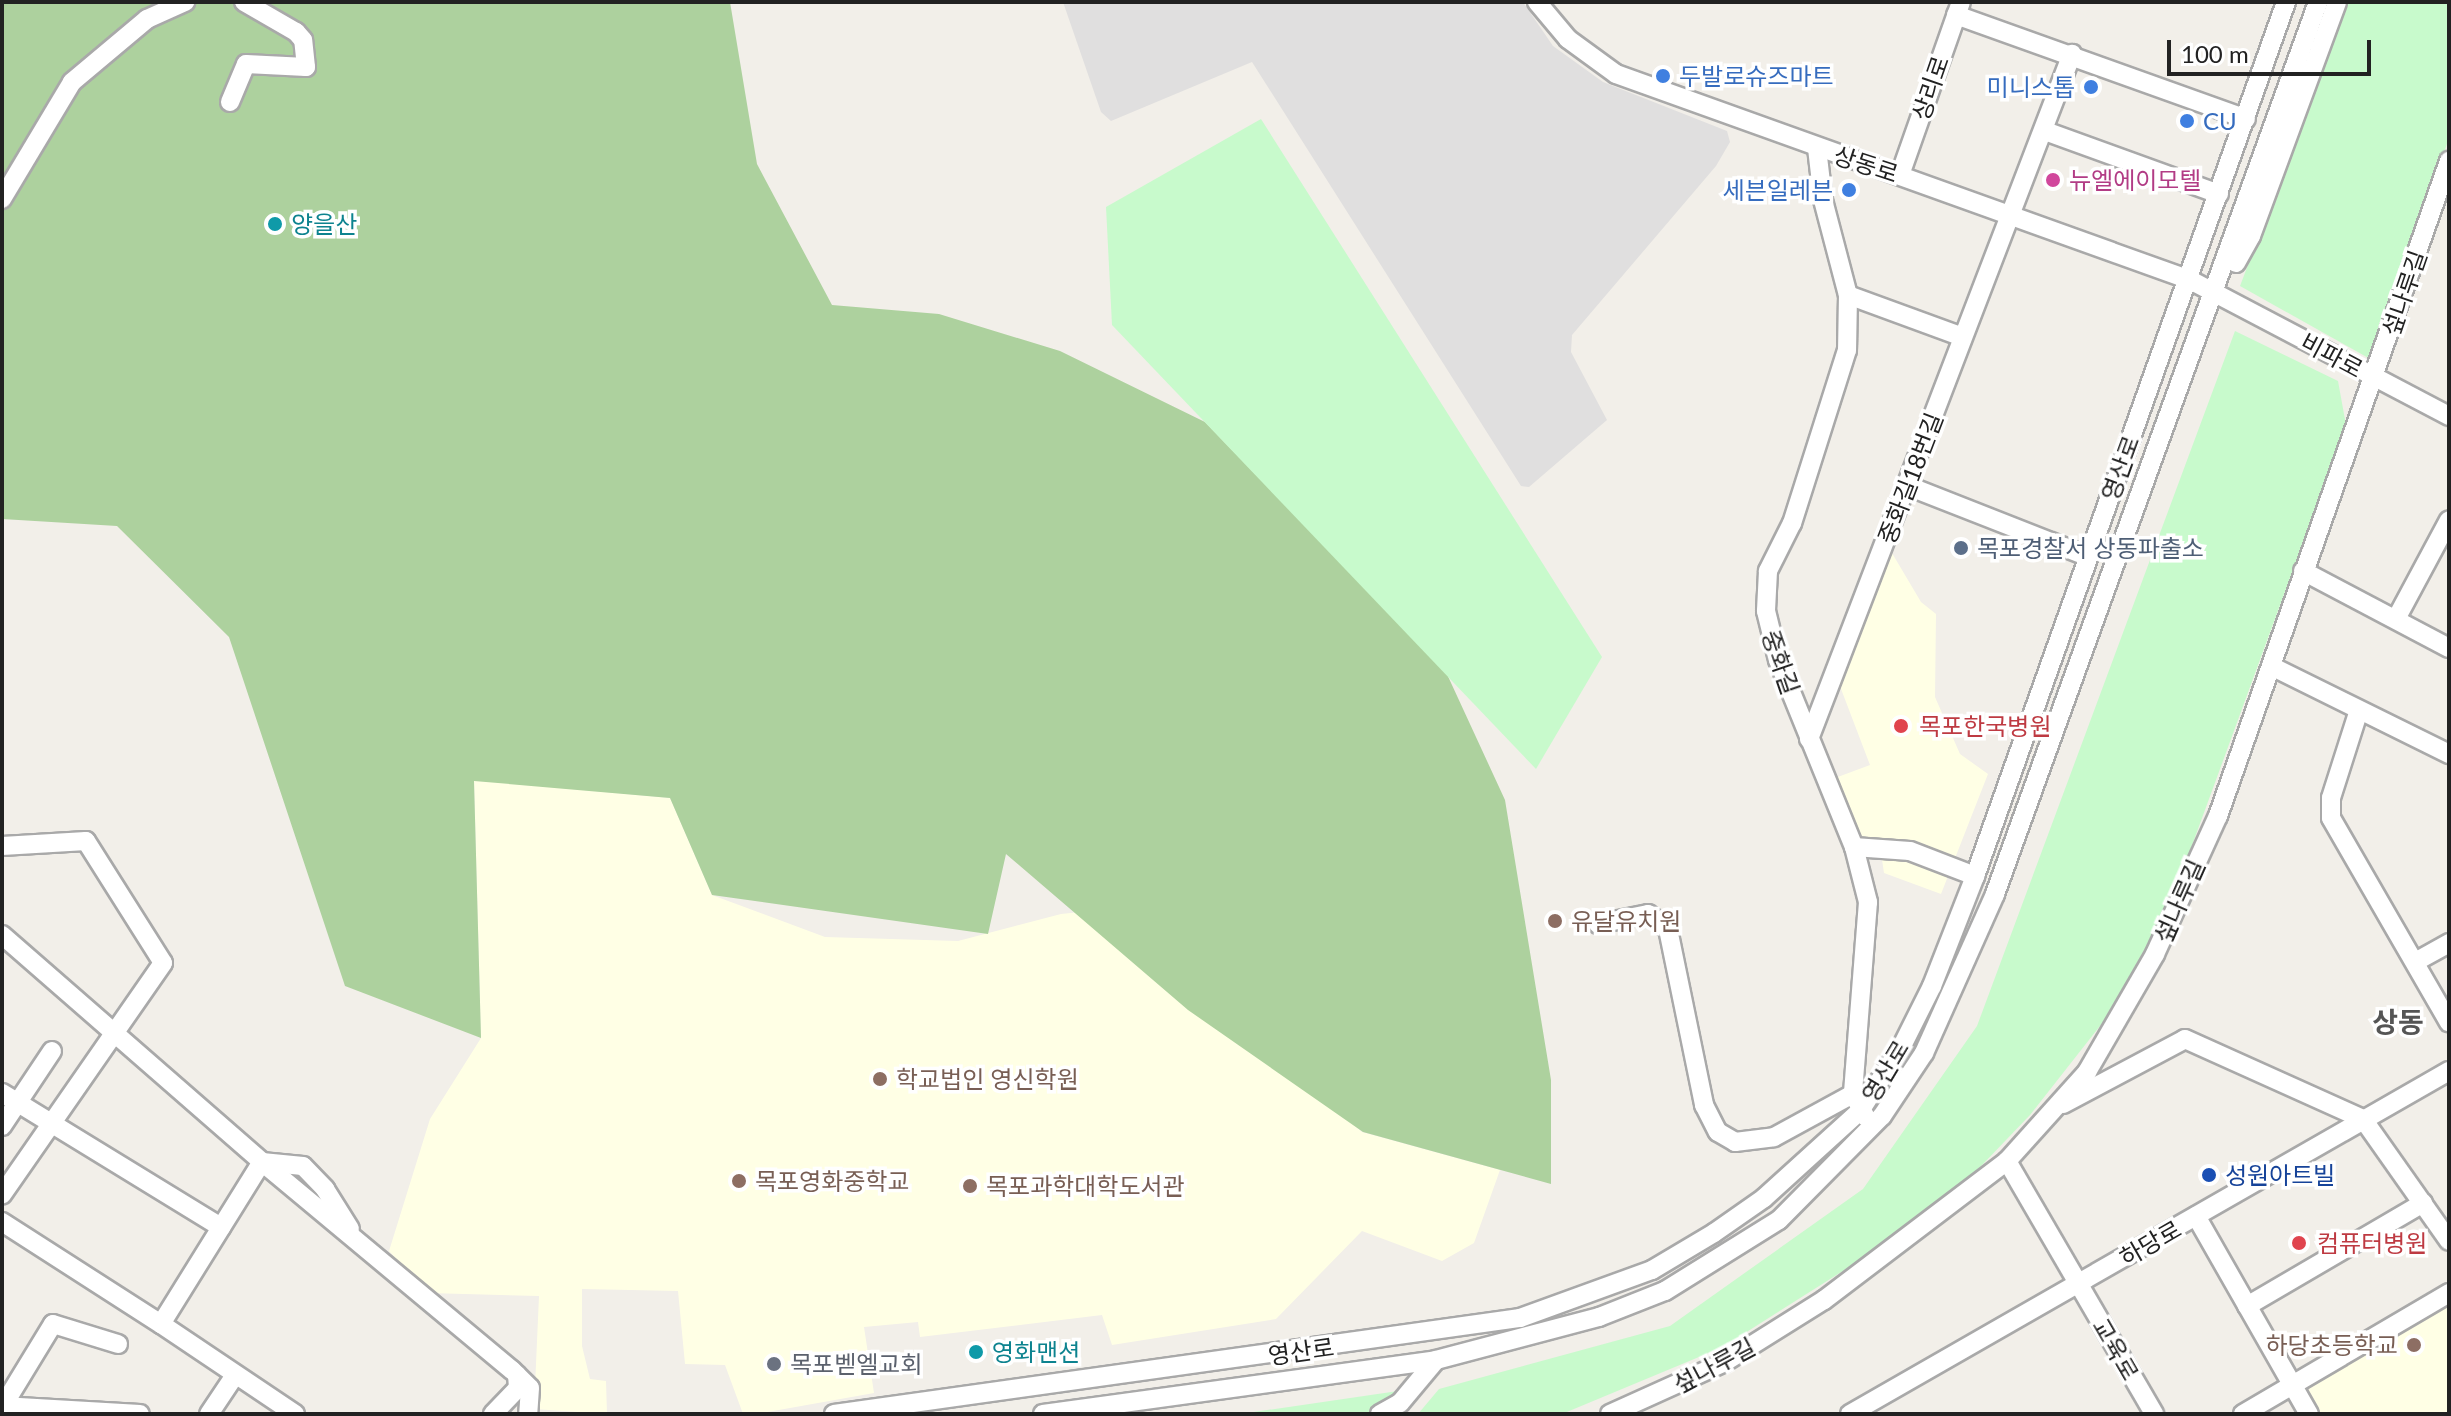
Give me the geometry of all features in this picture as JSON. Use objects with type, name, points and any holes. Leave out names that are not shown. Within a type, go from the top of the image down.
[{"type":"street","points":[[2,199],[72,82],[147,19],[185,2]]},
{"type":"street","points":[[230,102],[246,64],[306,67],[303,40],[296,32],[244,2]]},
{"type":"street","name":"상동로","points":[[1537,2],[1557,30],[1616,74],[2217,292]]},
{"type":"street","name":"영산로","points":[[1043,1414],[1436,1360],[1599,1317],[1665,1291],[1779,1220],[1862,1110],[1902,1046],[1932,986],[1975,876],[2087,556],[2190,280],[2286,2]]},
{"type":"street","name":"영산로","points":[[834,1414],[869,1412],[1520,1318],[1652,1270],[1714,1233],[1764,1198],[1924,1053],[1995,894],[2217,292],[2318,2]]},
{"type":"street","points":[[2217,292],[2251,236],[2337,2]]},
{"type":"street","points":[[1958,8],[2246,119]]},
{"type":"street","name":"상리로","points":[[1900,175],[1958,8]]},
{"type":"street","name":"중화길18번길","points":[[1809,739],[2072,54]]},
{"type":"street","points":[[2045,131],[2219,194]]},
{"type":"street","name":"중화길","points":[[1817,148],[1823,200],[1848,295],[1847,350],[1838,388],[1792,523],[1768,571],[1767,628],[1854,847],[1870,930],[1862,1110]]},
{"type":"street","name":"섶나루길","points":[[1610,1414],[1681,1384],[1768,1336],[2007,1161],[2087,1072],[2155,954],[2218,816],[2449,161]]},
{"type":"street","name":"비파로","points":[[2217,292],[2449,416]]},
{"type":"street","points":[[1848,295],[1963,337]]},
{"type":"street","points":[[1908,486],[2087,556]]},
{"type":"street","points":[[2396,619],[2448,526]]},
{"type":"street","points":[[2303,571],[2449,648]]},
{"type":"street","points":[[2271,666],[2449,754]]},
{"type":"street","points":[[2359,710],[2331,798],[2331,818],[2449,1022]]},
{"type":"street","points":[[2,846],[86,841],[163,963],[49,1122],[2,1195]]},
{"type":"street","points":[[1854,847],[1910,851],[1975,876]]},
{"type":"street","points":[[1598,924],[1648,914],[1668,929],[1704,1105],[1718,1132],[1735,1142],[1774,1137],[1862,1110]]},
{"type":"street","points":[[2,935],[262,1162],[517,1375],[530,1388],[528,1414]]},
{"type":"street","points":[[2415,962],[2449,943]]},
{"type":"street","points":[[2053,1107],[2185,1039],[2363,1119],[2449,1241]]},
{"type":"street","points":[[2,1126],[10,1098],[52,1051]]},
{"type":"street","name":"하당로","points":[[1850,1414],[2449,1071]]},
{"type":"street","points":[[10,1098],[221,1227]]},
{"type":"street","name":"교육로","points":[[2007,1161],[2154,1414]]},
{"type":"street","points":[[161,1324],[262,1162]]},
{"type":"street","points":[[2247,1306],[2423,1203]]},
{"type":"street","points":[[2196,1216],[2309,1414]]},
{"type":"street","points":[[2,1222],[295,1414]]},
{"type":"street","points":[[2243,1414],[2449,1293]]},
{"type":"street","points":[[118,1344],[53,1324],[3,1402],[140,1414]]},
{"type":"street","points":[[1380,1414],[1400,1403],[1436,1360]]},
{"type":"street","points":[[209,1414],[235,1375]]},
{"type":"street","points":[[493,1414],[518,1388],[517,1375]]},
{"type":"shaded area","points":[[1063,2],[1523,2],[1553,46],[1603,82],[1727,131],[1730,142],[1716,166],[1572,335],[1571,352],[1607,420],[1529,487],[1521,486],[1252,62],[1111,121],[1101,112]]},
{"type":"shaded area","name":"목포한국병원","points":[[1889,548],[1921,602],[1936,614],[1935,697],[1960,754],[1988,774],[1941,894],[1884,873],[1881,853],[1861,854],[1835,778],[1870,765],[1838,681]]},
{"type":"shaded area","name":"학교법인 영신학원","points":[[474,780],[670,798],[712,895],[825,937],[958,941],[1061,914],[1100,910],[1362,1132],[1500,1170],[1474,1243],[1442,1261],[1362,1231],[1276,1319],[1112,1345],[1102,1315],[920,1337],[918,1322],[864,1327],[874,1393],[757,1414],[743,1414],[725,1365],[685,1364],[678,1291],[582,1289],[582,1346],[590,1379],[606,1381],[607,1414],[534,1409],[539,1296],[428,1293],[389,1251],[430,1119],[481,1038]]},
{"type":"shaded area","name":"하당초등학교","points":[[2449,1303],[2449,1414],[2319,1414],[2308,1396],[2310,1386]]},
{"type":"green space","points":[[2,2],[730,2],[757,164],[832,305],[939,314],[1060,351],[1205,422],[1446,672],[1505,800],[1551,1080],[1551,1184],[1363,1132],[1188,1010],[1006,854],[988,934],[712,895],[670,798],[474,781],[481,1038],[345,986],[229,637],[117,526],[2,519]]},
{"type":"green space","points":[[2348,2],[2449,2],[2449,138],[2372,360],[2240,286]]},
{"type":"green space","points":[[1261,119],[1602,657],[1536,769],[1112,325],[1106,207]]},
{"type":"green space","points":[[2235,331],[2338,381],[2346,425],[2172,900],[2107,1017],[2030,1115],[1939,1210],[1723,1347],[1562,1414],[1418,1414],[1439,1389],[1670,1326],[1863,1189],[1977,1026]]},
{"type":"green space","points":[[1398,1391],[1374,1414],[1240,1414]]},
{"type":"place","name":"두발로슈즈마트","points":[[1663,76]]},
{"type":"place","name":"미니스톱","points":[[2091,87]]},
{"type":"place","name":"CU","points":[[2187,121]]},
{"type":"place","name":"뉴엘에이모텔","points":[[2053,180]]},
{"type":"place","name":"세븐일레븐","points":[[1849,190]]},
{"type":"place","name":"양을산","points":[[275,224]]},
{"type":"place","name":"목포경찰서 상동파출소","points":[[1961,548]]},
{"type":"place","name":"목포한국병원","points":[[1901,726]]},
{"type":"place","name":"유달유치원","points":[[1555,921]]},
{"type":"place","name":"학교법인 영신학원","points":[[880,1079]]},
{"type":"place","name":"성원아트빌","points":[[2209,1175]]},
{"type":"place","name":"목포영화중학교","points":[[739,1181]]},
{"type":"place","name":"목포과학대학도서관","points":[[970,1186]]},
{"type":"place","name":"컴퓨터병원","points":[[2299,1243]]},
{"type":"place","name":"하당초등학교","points":[[2414,1345]]},
{"type":"place","name":"영화맨션","points":[[976,1352]]},
{"type":"place","name":"목포벧엘교회","points":[[774,1364]]},
{"type":"district","name":"상동","points":[[2398,1021]]}]
